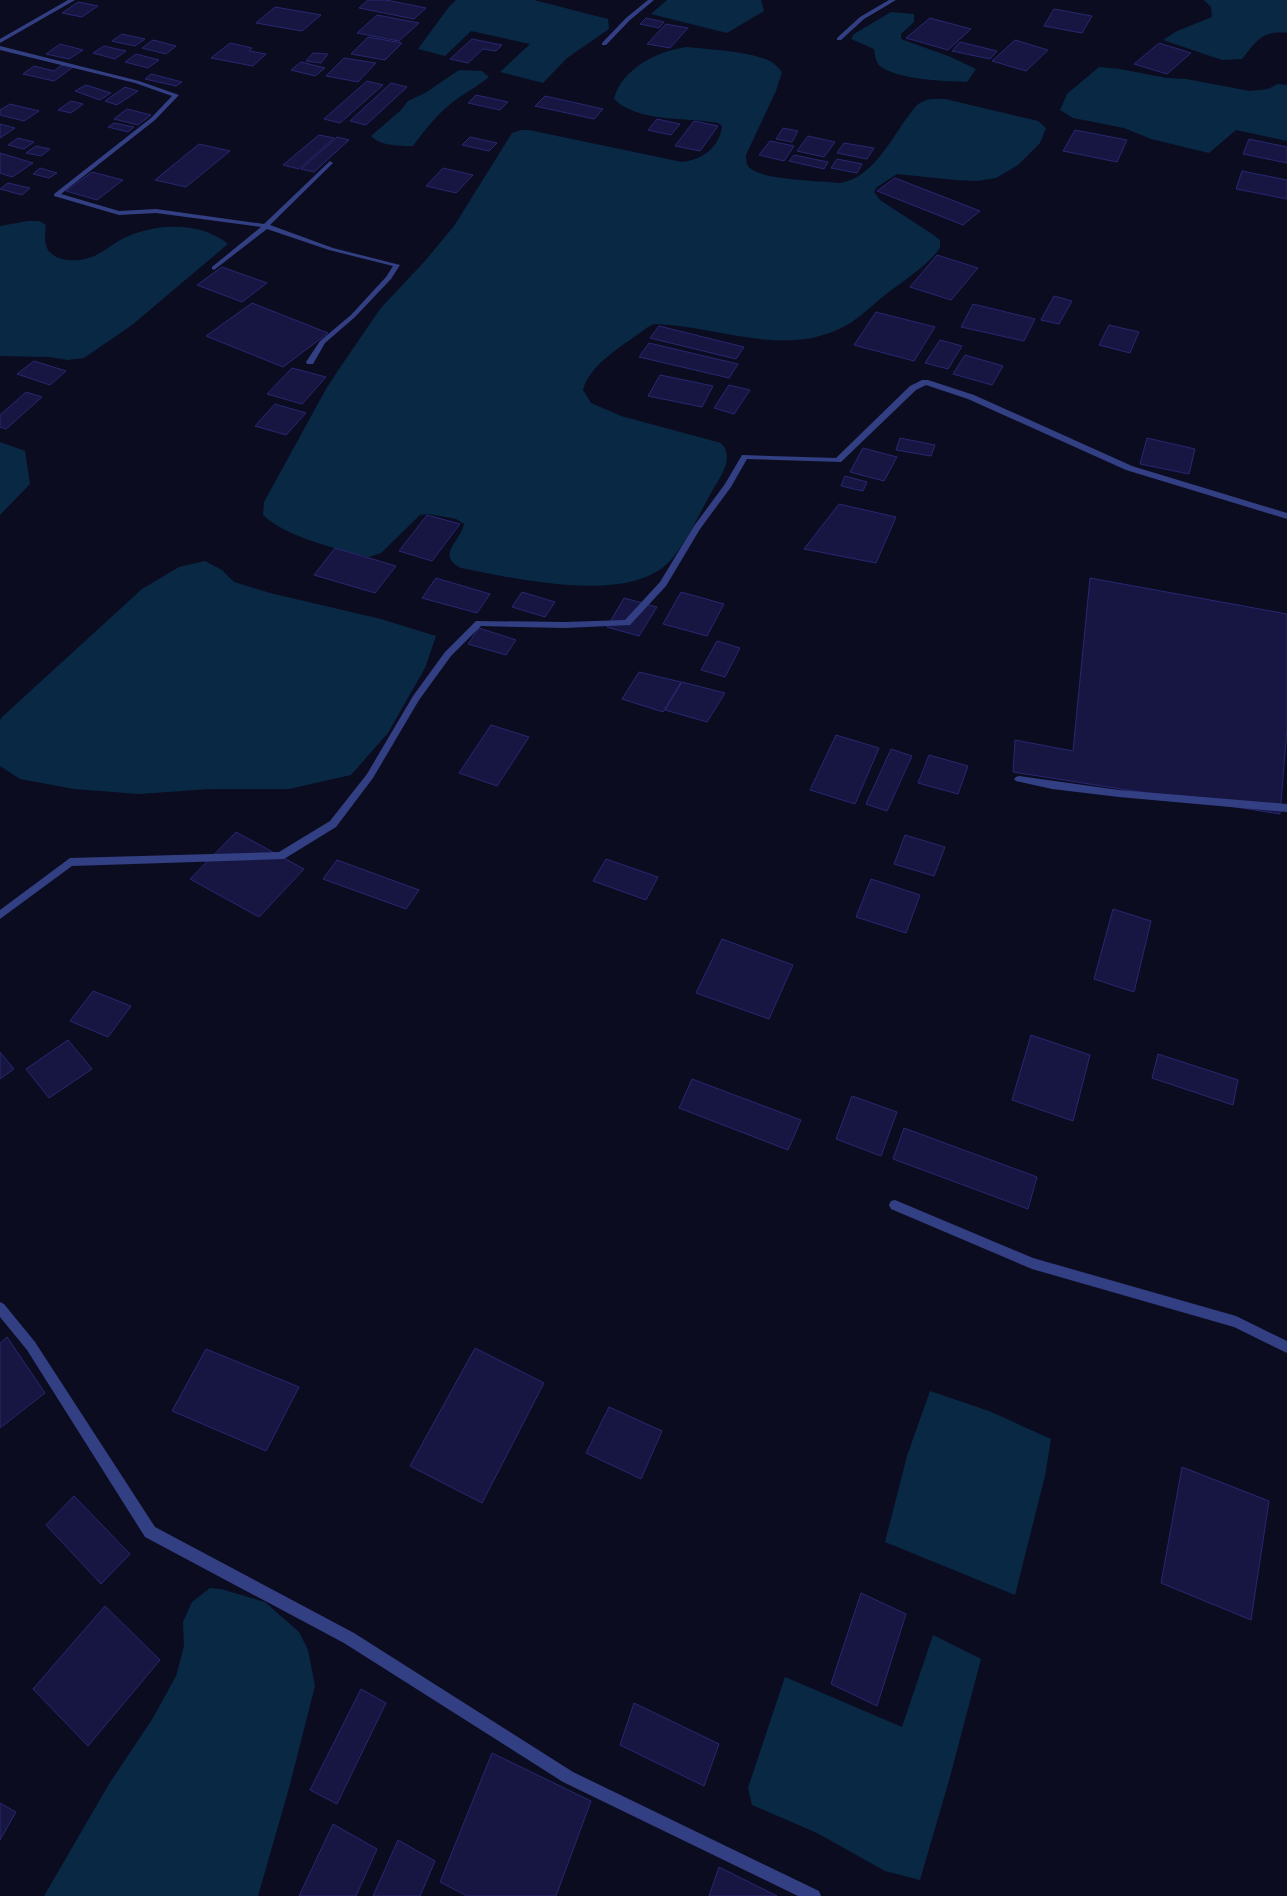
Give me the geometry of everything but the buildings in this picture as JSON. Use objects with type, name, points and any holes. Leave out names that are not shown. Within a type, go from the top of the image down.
[{"type":"street","points":[[0,42],[72,0]]},
{"type":"street","points":[[604,44],[628,19],[651,0]]},
{"type":"street","points":[[840,39],[862,18],[893,0]]},
{"type":"street","points":[[0,48],[137,82],[176,95],[153,119],[56,195],[119,213],[156,211],[266,226],[331,249],[397,265],[389,278],[353,316],[322,342],[310,362]]},
{"type":"street","points":[[214,268],[266,226],[330,163]]},
{"type":"street","points":[[0,914],[70,862],[281,856],[333,824],[370,776],[416,698],[437,669],[448,654],[479,623],[565,625],[627,623],[662,584],[697,528],[728,485],[744,457],[838,460],[913,388],[925,382],[971,397],[1129,468],[1287,516]]},
{"type":"street","points":[[1018,779],[1053,786],[1145,797],[1219,801],[1287,808]]},
{"type":"street","points":[[895,1205],[1032,1263],[1236,1322],[1287,1347]]},
{"type":"street","points":[[0,1308],[31,1346],[150,1532],[349,1638],[568,1777],[814,1896]]},
{"type":"water","points":[[456,0],[534,0],[608,19],[609,29],[567,58],[543,83],[500,72],[530,44],[471,31],[445,56],[418,49]]},
{"type":"water","points":[[667,0],[761,0],[764,11],[727,33],[651,14]]},
{"type":"water","points":[[1204,0],[1287,0],[1287,33],[1265,35],[1256,42],[1242,59],[1222,60],[1163,40],[1177,31],[1212,17],[1211,7]]},
{"type":"water","points":[[891,12],[914,14],[914,22],[901,34],[901,39],[951,57],[976,69],[967,82],[923,79],[889,71],[878,64],[874,49],[851,39],[854,34]]},
{"type":"water","points":[[686,47],[756,56],[773,63],[782,72],[776,91],[746,155],[747,164],[751,169],[768,176],[841,183],[852,180],[862,174],[879,158],[915,107],[930,99],[945,99],[1038,121],[1046,128],[1040,143],[1018,165],[996,178],[977,181],[897,174],[877,187],[874,192],[880,200],[940,240],[940,248],[922,267],[845,326],[817,337],[771,340],[654,324],[610,355],[593,371],[583,390],[591,403],[621,416],[721,443],[727,455],[722,475],[687,537],[670,561],[651,575],[627,582],[599,586],[570,585],[539,582],[461,568],[450,558],[450,553],[464,524],[456,519],[429,514],[420,515],[381,553],[369,557],[298,536],[272,523],[263,515],[264,502],[326,389],[380,309],[424,262],[454,226],[512,133],[529,130],[682,162],[703,155],[714,146],[721,133],[722,126],[718,123],[649,116],[624,107],[614,99],[618,88],[632,70],[653,57]]},
{"type":"water","points":[[1099,67],[1167,78],[1186,79],[1250,91],[1268,89],[1278,84],[1287,85],[1287,141],[1236,130],[1209,153],[1151,139],[1124,128],[1073,118],[1060,110],[1067,94]]},
{"type":"water","points":[[459,70],[482,71],[489,77],[447,107],[413,146],[385,144],[371,136],[401,110],[408,101],[425,93]]},
{"type":"water","points":[[39,221],[46,225],[45,239],[47,248],[50,253],[66,260],[93,257],[122,239],[162,227],[191,228],[204,231],[228,244],[132,325],[84,358],[68,360],[49,357],[0,356],[0,226]]},
{"type":"water","points":[[0,442],[25,451],[30,484],[0,515]]},
{"type":"water","points":[[205,561],[222,570],[234,582],[270,593],[381,619],[436,636],[425,668],[388,733],[351,775],[289,789],[210,789],[139,794],[74,789],[20,779],[0,766],[0,720],[2,717],[142,589],[179,567]]},
{"type":"water","points":[[930,1391],[989,1411],[1051,1439],[1045,1476],[1015,1595],[885,1542],[907,1456]]},
{"type":"water","points":[[210,1588],[221,1589],[265,1602],[299,1632],[308,1650],[315,1686],[289,1788],[258,1896],[44,1896],[109,1784],[153,1718],[176,1676],[184,1646],[183,1622],[192,1602]]},
{"type":"water","points":[[933,1635],[981,1659],[950,1777],[920,1880],[885,1871],[817,1833],[752,1805],[748,1788],[785,1677],[902,1727]]}]
